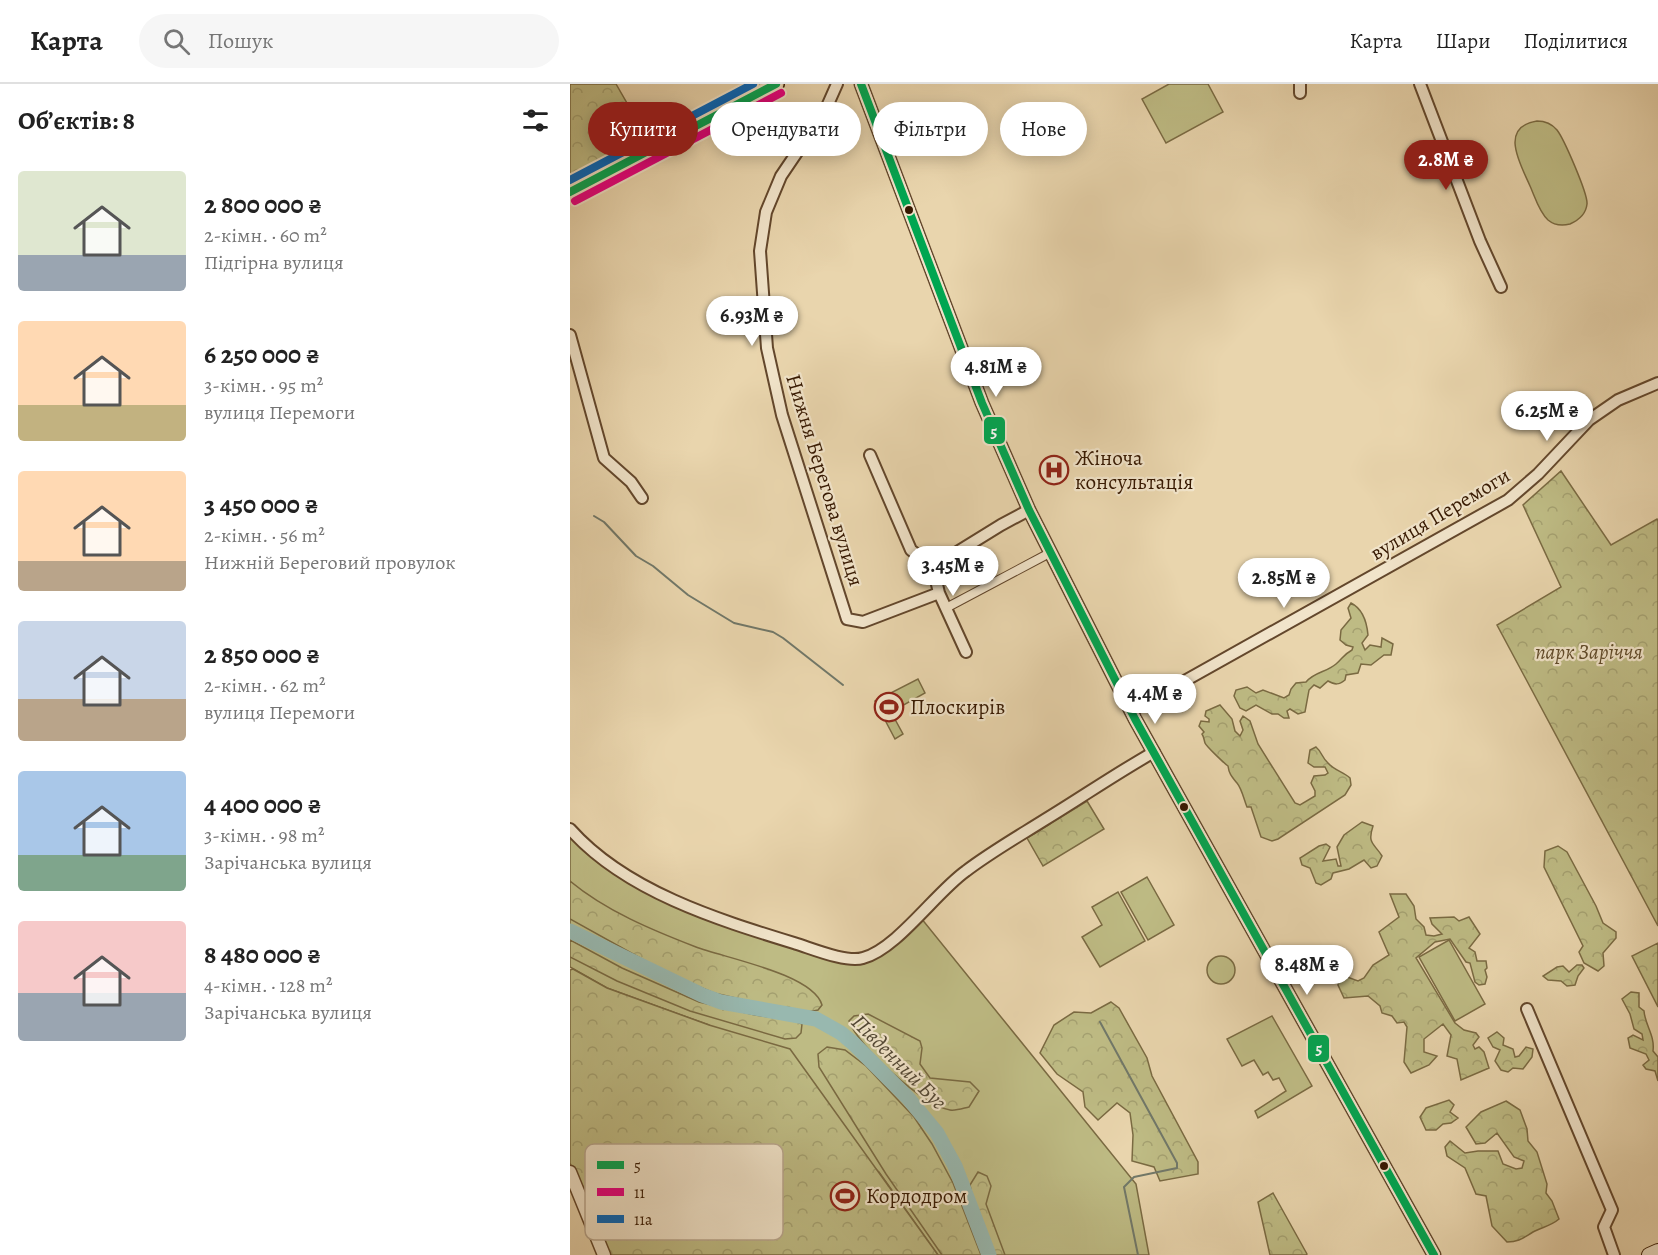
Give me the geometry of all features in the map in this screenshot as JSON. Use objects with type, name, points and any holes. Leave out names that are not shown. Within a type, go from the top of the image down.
[{"type":"main road","points":[[570,192],[776,84]]},
{"type":"main road","points":[[1649,1255],[1658,1251]]},
{"type":"street","name":"Нижня Берегова вулиця","points":[[837,84],[825,111],[781,176],[766,212],[760,251],[767,348],[782,415],[847,619],[856,622],[873,619],[939,593]]},
{"type":"street","points":[[861,84],[982,403],[1029,510],[1131,711],[1434,1255]]},
{"type":"street","points":[[1420,84],[1480,241],[1501,287]]},
{"type":"street","points":[[570,335],[604,458],[631,482],[642,498]]},
{"type":"street","name":"вулиця Перемоги","points":[[1131,711],[1508,500],[1538,474],[1588,420],[1618,400],[1658,383]]},
{"type":"street","points":[[870,454],[911,550],[933,567]]},
{"type":"street","points":[[933,567],[1029,510]]},
{"type":"street","points":[[946,608],[1044,555]]},
{"type":"street","points":[[933,567],[939,593],[966,652]]},
{"type":"street","points":[[570,829],[592,852],[626,876],[705,915],[812,949],[857,959],[869,956],[885,946],[964,872],[1154,752]]},
{"type":"street","points":[[1527,1009],[1612,1210],[1604,1227],[1614,1255]]},
{"type":"street","points":[[570,1172],[585,1209]]},
{"type":"street","points":[[598,1240],[604,1255]]},
{"type":"green space","points":[[570,84],[616,84],[626,102],[588,102],[588,156],[630,156],[570,187]]},
{"type":"green space","points":[[1169,84],[1208,84],[1223,112],[1166,143],[1142,99]]},
{"type":"green space","points":[[1537,121],[1548,123],[1557,130],[1584,189],[1587,204],[1584,214],[1570,224],[1555,224],[1545,217],[1518,158],[1515,139],[1518,131],[1525,125]]},
{"type":"green space","name":"парк Заріччя","points":[[1561,471],[1611,545],[1657,519],[1658,521],[1658,926],[1497,625],[1561,587],[1523,505]]},
{"type":"green space","points":[[1351,603],[1359,609],[1365,622],[1368,635],[1362,643],[1365,650],[1370,645],[1381,647],[1382,638],[1393,644],[1391,655],[1384,655],[1371,665],[1361,664],[1358,673],[1346,675],[1345,680],[1341,683],[1335,684],[1328,681],[1320,688],[1314,685],[1309,690],[1305,712],[1298,714],[1290,709],[1287,711],[1289,718],[1272,714],[1256,705],[1246,711],[1240,708],[1234,696],[1236,690],[1247,687],[1256,693],[1263,690],[1284,698],[1289,695],[1296,683],[1306,682],[1332,667],[1352,650],[1353,647],[1340,640],[1341,630],[1351,618],[1348,608]]},
{"type":"green space","name":"Плоскирів","points":[[918,679],[925,693],[891,712],[903,734],[895,739],[875,701]]},
{"type":"green space","points":[[1220,705],[1232,719],[1235,731],[1240,736],[1243,730],[1240,721],[1243,716],[1250,721],[1258,744],[1295,803],[1300,805],[1315,796],[1311,783],[1314,776],[1328,773],[1325,767],[1314,767],[1308,763],[1310,750],[1316,747],[1330,765],[1350,778],[1351,785],[1345,795],[1278,839],[1272,841],[1261,837],[1251,807],[1247,807],[1228,766],[1205,743],[1202,734],[1204,732],[1199,726],[1201,721],[1209,722],[1205,716],[1206,711]]},
{"type":"green space","points":[[1087,801],[1104,829],[1043,866],[1027,838]]},
{"type":"green space","points":[[1362,822],[1373,826],[1371,840],[1382,856],[1377,866],[1371,868],[1364,860],[1349,869],[1333,873],[1331,879],[1321,885],[1316,883],[1310,868],[1302,865],[1300,858],[1326,844],[1330,847],[1323,861],[1336,859],[1338,866],[1341,866],[1337,847],[1344,835]]},
{"type":"green space","points":[[570,834],[624,879],[857,963],[921,918],[1136,1184],[1149,1255],[938,1255],[879,1172],[709,1025],[607,988],[570,967]]},
{"type":"green space","points":[[1558,846],[1567,852],[1603,923],[1616,932],[1616,938],[1603,953],[1604,966],[1598,971],[1584,963],[1579,952],[1583,946],[1544,867],[1545,851]]},
{"type":"green space","points":[[1147,877],[1174,925],[1148,940],[1121,892]]},
{"type":"green space","points":[[570,881],[599,902],[646,927],[803,984],[815,994],[822,1005],[818,1010],[808,1012],[771,1006],[714,993],[669,974],[570,919]]},
{"type":"green space","points":[[1118,892],[1145,941],[1100,967],[1082,937],[1102,925],[1092,907]]},
{"type":"green space","points":[[1390,894],[1406,894],[1414,906],[1416,919],[1424,927],[1426,935],[1442,934],[1432,924],[1430,918],[1454,917],[1459,921],[1469,917],[1480,934],[1469,948],[1475,952],[1477,961],[1486,961],[1485,984],[1479,985],[1475,982],[1470,963],[1466,962],[1450,939],[1435,942],[1416,958],[1455,1023],[1464,1030],[1476,1033],[1479,1037],[1473,1045],[1475,1049],[1479,1047],[1484,1052],[1489,1068],[1461,1080],[1457,1059],[1447,1056],[1451,1035],[1443,1024],[1424,1039],[1424,1052],[1437,1056],[1429,1065],[1411,1073],[1404,1062],[1407,1027],[1404,1022],[1397,1023],[1392,1016],[1382,1013],[1380,1006],[1368,996],[1344,998],[1338,985],[1339,974],[1358,981],[1364,978],[1373,965],[1389,955],[1379,932],[1399,917]]},
{"type":"green space","points":[[570,940],[622,968],[699,1002],[755,1015],[796,1021],[802,1024],[801,1033],[796,1038],[785,1039],[690,1011],[617,981],[570,957]]},
{"type":"green space","points":[[1449,940],[1485,1004],[1455,1021],[1419,957]]},
{"type":"green space","points":[[1658,943],[1658,1007],[1632,956]]},
{"type":"green space","points":[[1221,956],[1231,960],[1235,970],[1231,980],[1221,984],[1211,980],[1207,970],[1211,960]]},
{"type":"green space","points":[[1577,965],[1582,965],[1584,968],[1575,985],[1567,986],[1561,981],[1548,980],[1543,976],[1557,967],[1563,966],[1569,972]]},
{"type":"green space","points":[[573,969],[607,988],[709,1025],[790,1049],[938,1255],[608,1255],[602,1240],[783,1240],[783,1144],[585,1144],[585,1199],[570,1163],[570,970]]},
{"type":"green space","points":[[1631,992],[1639,993],[1639,1007],[1644,1011],[1653,1040],[1653,1051],[1658,1057],[1658,1081],[1655,1071],[1646,1069],[1643,1065],[1649,1060],[1646,1054],[1630,1048],[1628,1038],[1633,1035],[1643,1040],[1642,1034],[1634,1029],[1630,1014],[1622,999]]},
{"type":"green space","points":[[1111,1002],[1119,1008],[1147,1058],[1152,1076],[1198,1162],[1198,1174],[1160,1181],[1154,1167],[1132,1161],[1133,1135],[1130,1113],[1117,1103],[1098,1120],[1085,1107],[1083,1092],[1057,1074],[1040,1053],[1054,1025],[1074,1012],[1091,1013]]},
{"type":"green space","points":[[868,1014],[920,1041],[922,1048],[920,1064],[930,1078],[970,1082],[979,1091],[969,1107],[950,1110],[938,1106],[909,1087],[893,1073],[865,1045],[849,1021],[854,1016]]},
{"type":"green space","points":[[1272,1016],[1312,1086],[1258,1118],[1255,1111],[1286,1091],[1279,1078],[1273,1080],[1268,1072],[1263,1075],[1254,1060],[1242,1066],[1227,1039]]},
{"type":"green space","points":[[1497,1032],[1504,1038],[1503,1045],[1513,1049],[1515,1057],[1519,1056],[1526,1047],[1533,1049],[1532,1057],[1523,1069],[1513,1068],[1508,1072],[1501,1070],[1495,1061],[1500,1050],[1493,1047],[1488,1038]]},
{"type":"green space","points":[[827,1047],[845,1050],[866,1066],[914,1117],[953,1183],[981,1255],[942,1255],[886,1174],[819,1067],[818,1054]]},
{"type":"green space","points":[[1449,1100],[1454,1105],[1450,1112],[1458,1118],[1451,1123],[1443,1124],[1436,1130],[1426,1130],[1420,1117],[1426,1108]]},
{"type":"green space","points":[[1506,1101],[1520,1110],[1527,1129],[1528,1141],[1537,1152],[1547,1184],[1546,1193],[1559,1219],[1521,1239],[1507,1242],[1492,1226],[1486,1196],[1476,1194],[1465,1168],[1447,1156],[1445,1147],[1450,1141],[1465,1153],[1498,1151],[1503,1164],[1516,1169],[1522,1168],[1524,1161],[1514,1157],[1497,1133],[1485,1143],[1476,1144],[1466,1127],[1481,1112]]},
{"type":"green space","points":[[978,1172],[987,1176],[991,1186],[986,1204],[1005,1255],[993,1255],[973,1200],[970,1185]]},
{"type":"green space","points":[[1273,1193],[1306,1255],[1270,1255],[1258,1202]]},
{"type":"waterway","points":[[594,516],[604,522],[636,556],[653,566],[688,595],[734,623],[773,632],[843,685]]},
{"type":"waterway","name":"Південний Буг","points":[[570,931],[702,995],[721,1002],[816,1019],[841,1033],[908,1098],[937,1133],[955,1166],[989,1255]]},
{"type":"waterway","points":[[1100,1022],[1177,1163],[1177,1168],[1134,1177],[1124,1187],[1138,1255]]},
{"type":"transit line","name":"11а","points":[[570,180],[753,84]]},
{"type":"transit line","name":"5","points":[[570,192],[776,84]]},
{"type":"transit line","name":"5","points":[[861,84],[982,403],[1029,510],[1135,719],[1434,1255]]},
{"type":"transit line","name":"11","points":[[575,201],[781,93]]},
{"type":"place","name":"Жіноча консультація","points":[[1054,470]]},
{"type":"place","name":"Плоскирів","points":[[889,707]]},
{"type":"place","name":"Кордодром","points":[[845,1196]]}]
